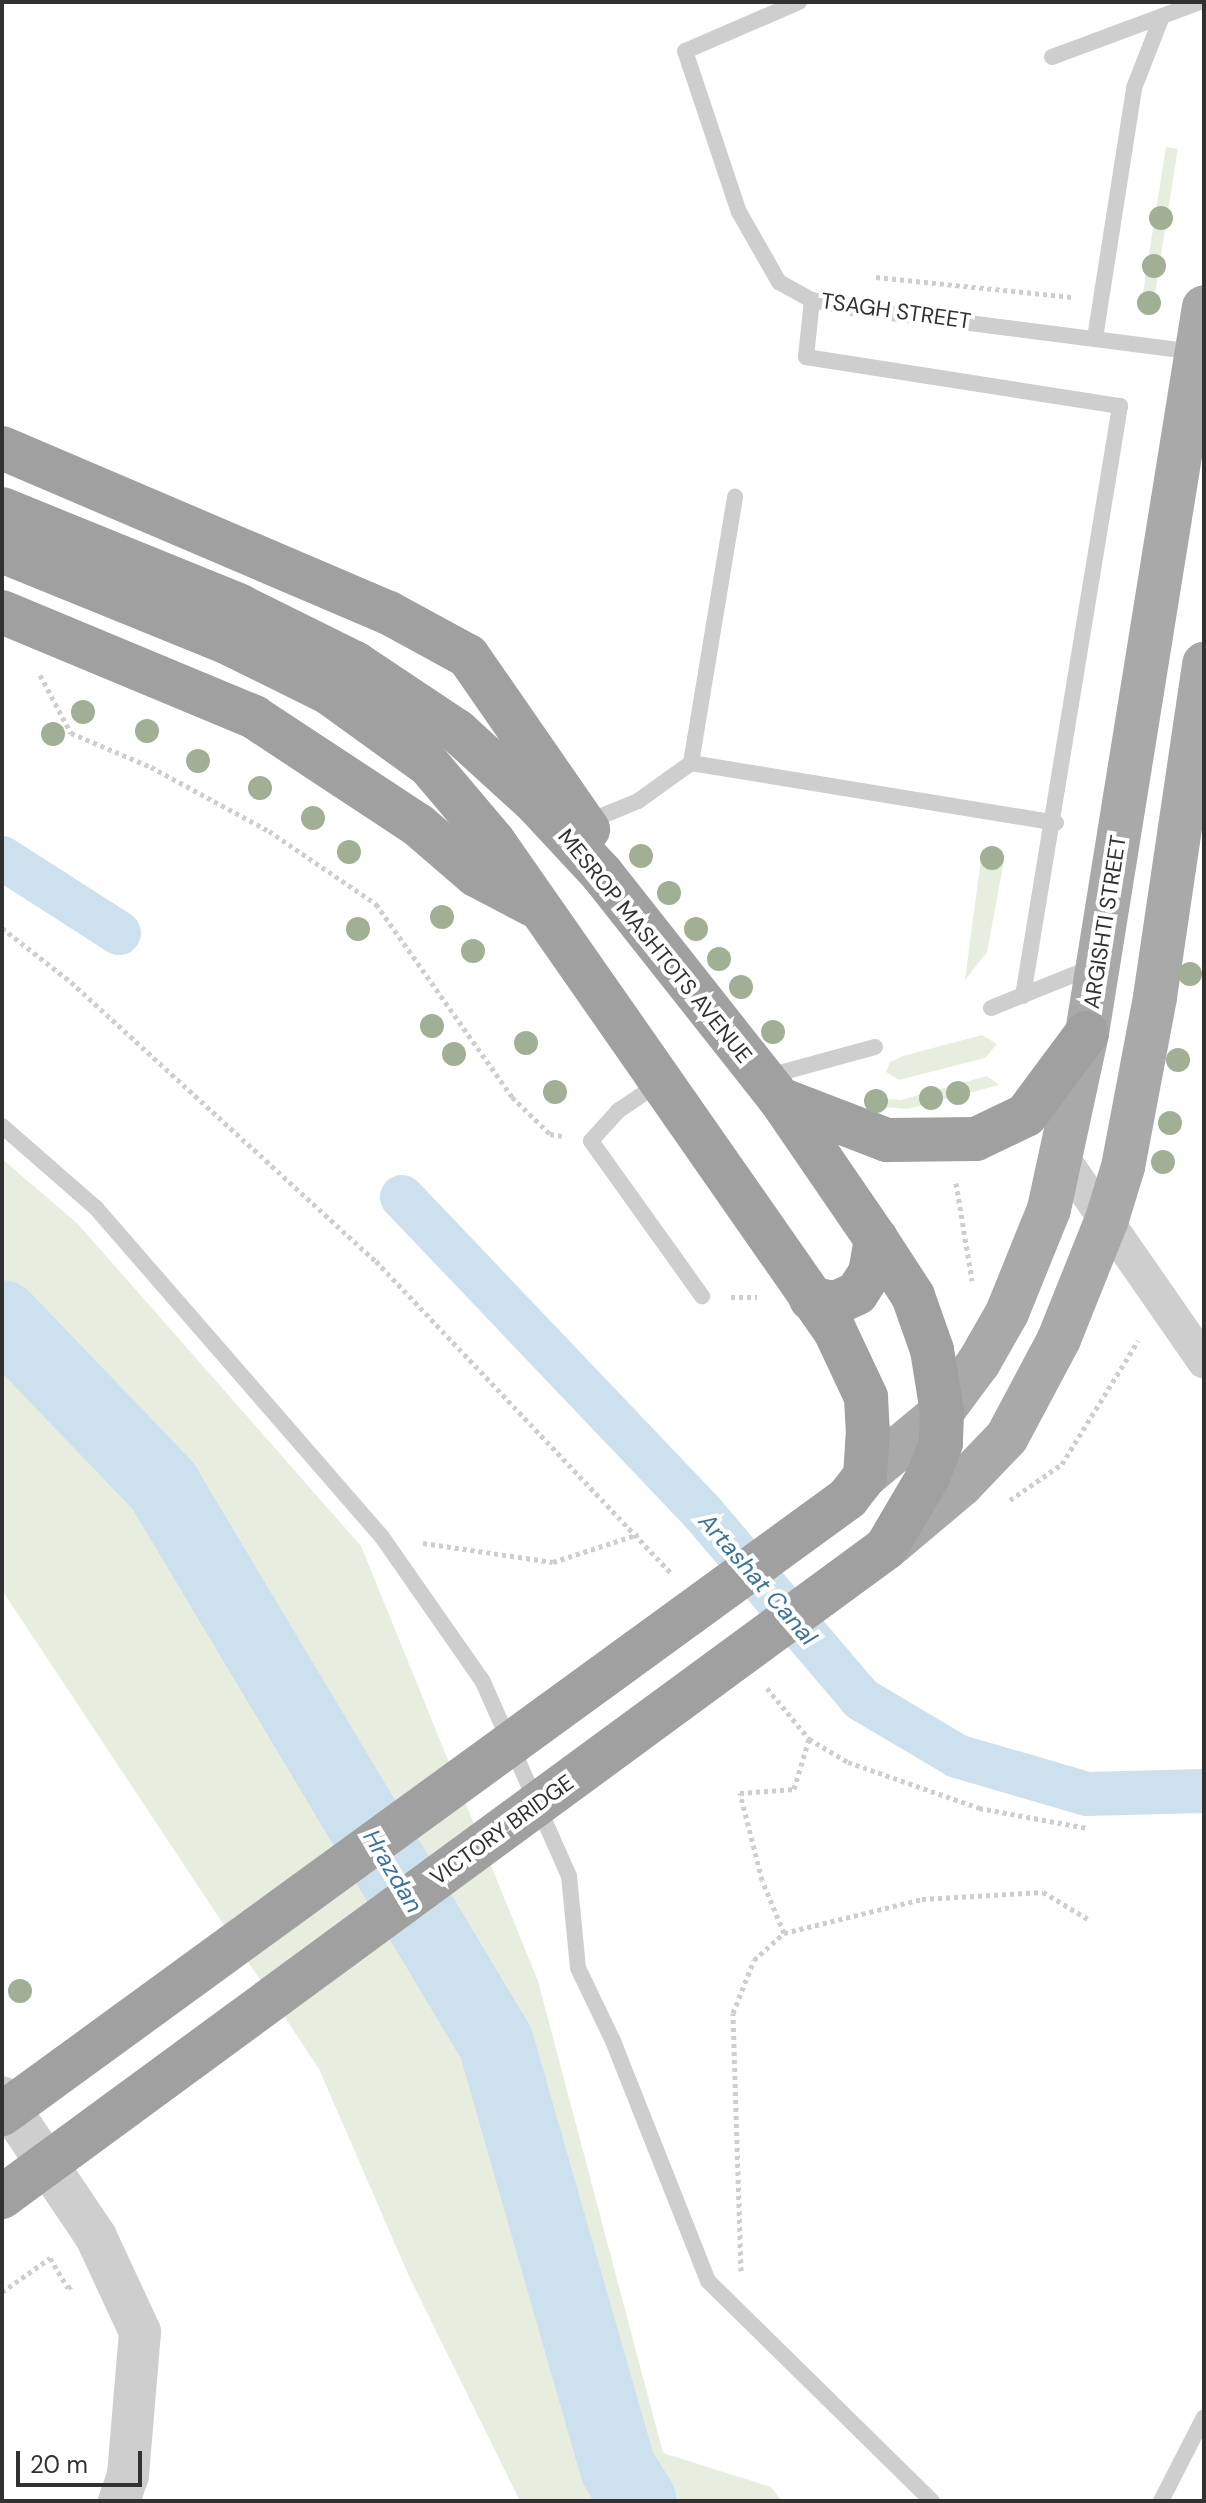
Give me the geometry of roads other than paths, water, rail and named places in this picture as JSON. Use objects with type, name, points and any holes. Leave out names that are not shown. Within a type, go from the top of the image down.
[{"type":"highway","points":[[2,448],[389,613],[468,656],[586,823],[602,874]]},
{"type":"highway","name":"MESROP MASHTOTS AVENUE","points":[[2,509],[238,605],[399,688],[503,772],[602,874],[771,1089],[913,1296],[932,1350],[942,1412],[941,1443],[929,1475],[886,1548]]},
{"type":"highway","points":[[2,551],[224,641],[381,725],[429,765],[494,842],[835,1331],[866,1397],[856,1487],[2,2114]]},
{"type":"highway","points":[[2,612],[254,717],[418,825],[476,875],[539,908]]},
{"type":"highway","points":[[771,1089],[887,1140],[976,1139],[1026,1115],[1087,1033]]},
{"type":"highway","points":[[811,1299],[836,1303],[857,1293],[870,1273],[876,1239]]},
{"type":"highway","name":"VICTORY BRIDGE","points":[[2,2197],[886,1548]]},
{"type":"main road","name":"ARGISHTI STREET","points":[[856,1487],[942,1412],[1007,1313],[1049,1209],[1087,1033],[1204,307]]},
{"type":"main road","points":[[886,1548],[961,1485],[1007,1437],[1059,1339],[1107,1219],[1123,1167],[1184,844],[1204,664]]},
{"type":"street","points":[[1062,1157],[1204,1361]]},
{"type":"street","points":[[2,2097],[96,2237],[140,2332],[128,2475],[119,2501]]},
{"type":"lane","name":"TSAGH STREET","points":[[799,2],[685,51],[739,212],[779,282],[812,300],[1198,353]]},
{"type":"lane","points":[[1052,57],[1200,2]]},
{"type":"lane","points":[[1095,338],[1134,88],[1162,16]]},
{"type":"lane","points":[[812,300],[806,357],[1120,406],[1056,823],[1023,996]]},
{"type":"lane","points":[[586,823],[638,801],[691,763],[735,497]]},
{"type":"lane","points":[[691,763],[1056,823]]},
{"type":"lane","points":[[991,1008],[1098,965]]},
{"type":"lane","points":[[771,1089],[875,1047]]},
{"type":"lane","points":[[660,1082],[618,1111],[591,1141],[702,1296]]},
{"type":"lane","points":[[2,1126],[96,1208],[382,1537],[483,1682],[569,1876],[578,1968],[613,2041],[708,2281],[932,2501]]},
{"type":"lane","points":[[1161,2501],[1204,2417]]},
{"type":"waterway","name":"Artashat Canal","points":[[2,858],[119,933]]},
{"type":"waterway","name":"Artashat Canal","points":[[402,1197],[702,1512],[861,1699],[957,1756],[1087,1794],[1204,1791]]},
{"type":"waterway","name":"Hrazdan","points":[[2,1318],[163,1486],[496,2043],[618,2468],[639,2501]]}]
